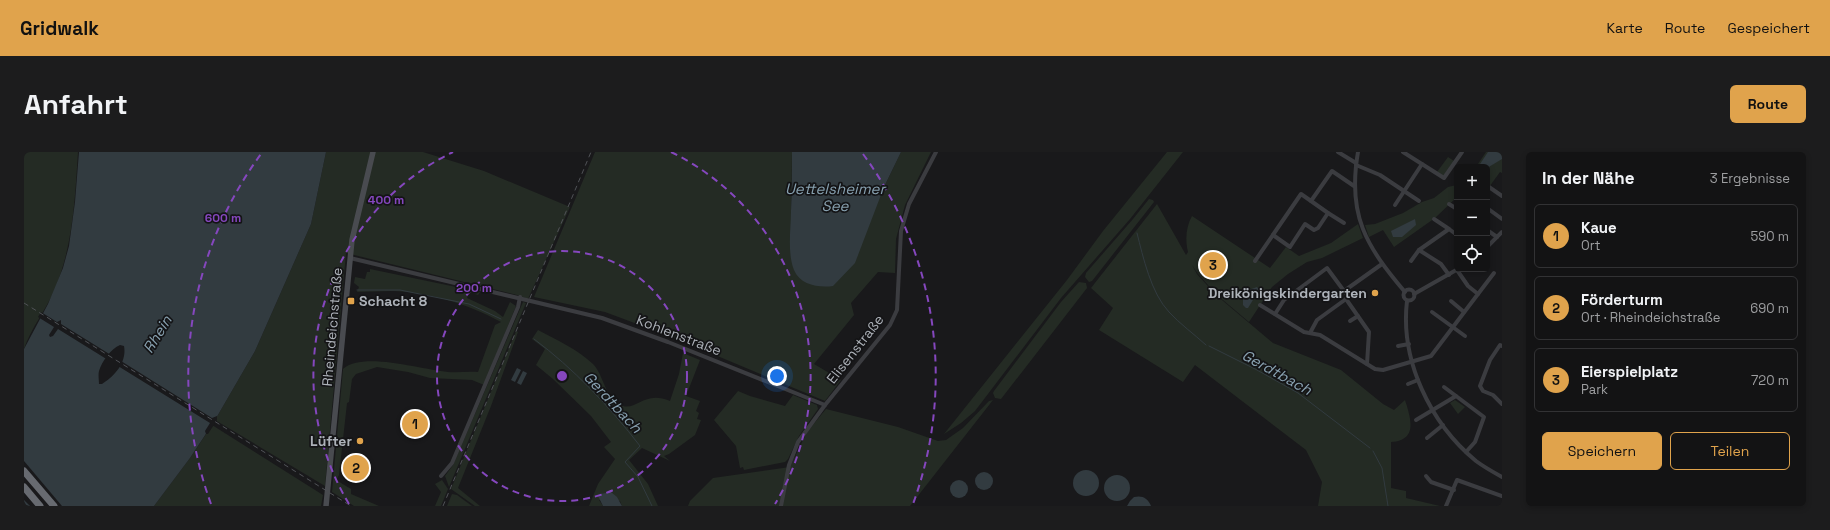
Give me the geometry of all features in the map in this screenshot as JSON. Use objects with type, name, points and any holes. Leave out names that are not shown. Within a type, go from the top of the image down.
[{"type":"highway","points":[[24,471],[54,506]]},
{"type":"highway","points":[[24,487],[40,506]]},
{"type":"main road","name":"Rheindeichstraße","points":[[326,506],[352,240],[372,152]]},
{"type":"street","name":"Elisenstraße","points":[[781,506],[792,453],[806,429],[890,325],[894,317],[897,310],[901,231],[909,204],[936,152]]},
{"type":"street","points":[[1338,152],[1356,164],[1380,175],[1419,201]]},
{"type":"street","points":[[1358,152],[1354,186],[1357,209],[1371,248],[1405,292],[1404,298],[1408,301],[1406,327],[1412,362],[1418,380],[1443,426],[1466,452],[1483,466],[1502,477]]},
{"type":"street","points":[[1403,152],[1444,178],[1462,152]]},
{"type":"street","points":[[1396,205],[1422,164]]},
{"type":"street","points":[[1311,201],[1332,171],[1354,186]]},
{"type":"street","points":[[1490,188],[1502,196]]},
{"type":"street","points":[[1255,261],[1301,194],[1344,223]]},
{"type":"street","points":[[1449,204],[1454,207]]},
{"type":"street","points":[[1490,210],[1502,219]]},
{"type":"street","points":[[1273,235],[1290,247],[1305,224],[1314,230],[1318,228],[1328,213]]},
{"type":"street","points":[[1434,219],[1454,233]]},
{"type":"street","points":[[1411,261],[1419,250],[1449,229]]},
{"type":"street","points":[[1490,231],[1500,236],[1490,244]]},
{"type":"street","points":[[1419,250],[1441,264],[1449,275]]},
{"type":"street","name":"Kohlenstraße","points":[[350,258],[520,297],[602,318],[675,345],[825,405]]},
{"type":"street","points":[[1344,291],[1382,264]]},
{"type":"street","points":[[1275,314],[1284,300],[1327,268],[1348,296],[1346,299],[1369,332],[1367,364]]},
{"type":"street","points":[[1408,301],[1413,299],[1414,294],[1454,272]]},
{"type":"street","points":[[1460,272],[1468,286],[1478,294]]},
{"type":"street","points":[[1260,305],[1304,332],[1320,335],[1376,369],[1383,370],[1431,356],[1494,273]]},
{"type":"street","points":[[1405,292],[1410,290],[1414,294]]},
{"type":"street","points":[[441,476],[452,463],[518,307],[520,297]]},
{"type":"street","points":[[1310,333],[1317,320],[1346,299]]},
{"type":"street","points":[[1451,301],[1464,312]]},
{"type":"street","points":[[1432,312],[1465,336]]},
{"type":"street","points":[[1350,321],[1358,316]]},
{"type":"street","points":[[1398,346],[1409,344]]},
{"type":"street","points":[[1501,344],[1490,360],[1480,386],[1483,391],[1493,394],[1502,404]]},
{"type":"street","points":[[1408,384],[1418,380]]},
{"type":"street","points":[[1444,387],[1484,417],[1475,442],[1466,452]]},
{"type":"street","points":[[1416,420],[1456,396]]},
{"type":"street","points":[[1427,438],[1443,426]]},
{"type":"street","points":[[1426,476],[1431,482],[1454,490]]},
{"type":"street","points":[[1446,506],[1457,480],[1502,496]]},
{"type":"shaded area","points":[[24,152],[78,152],[72,222],[66,256],[55,289],[24,349]]},
{"type":"shaded area","points":[[326,152],[423,152],[484,171],[570,207],[528,299],[346,253],[325,486],[215,420],[255,351],[311,224]]},
{"type":"shaded area","points":[[595,152],[792,152],[791,256],[884,187],[901,152],[931,152],[905,205],[896,239],[895,273],[878,272],[851,303],[854,315],[814,364],[841,380],[825,401],[672,337],[605,312],[534,297]]},
{"type":"shaded area","points":[[1167,152],[1183,152],[1130,219],[1061,298],[975,411],[961,423],[944,434],[1067,280],[1103,231]]},
{"type":"shaded area","points":[[1486,152],[1502,152],[1502,173],[1500,172],[1490,186],[1490,164],[1478,164]]},
{"type":"shaded area","points":[[1448,157],[1454,161],[1444,176],[1437,172]]},
{"type":"shaded area","points":[[1454,186],[1454,200],[1435,218],[1394,247],[1383,230],[1369,237],[1365,225],[1375,224],[1403,213],[1422,202],[1434,198],[1448,187]]},
{"type":"shaded area","points":[[1149,199],[1153,200],[1154,202],[1092,281],[1089,282],[1085,277],[1086,273]]},
{"type":"shaded area","points":[[1157,204],[1186,255],[1188,252],[1186,238],[1187,229],[1192,216],[1270,268],[1286,247],[1299,256],[1331,243],[1358,224],[1363,238],[1322,258],[1307,262],[1288,274],[1272,287],[1249,322],[1217,295],[1192,265],[1197,274],[1216,295],[1273,343],[1341,370],[1383,404],[1394,410],[1405,400],[1409,414],[1410,427],[1409,433],[1405,437],[1391,442],[1391,488],[1406,491],[1406,498],[1440,506],[1318,506],[1322,482],[1306,450],[1195,365],[1183,382],[1099,330],[1113,308],[1091,288]]},
{"type":"shaded area","points":[[370,269],[480,292],[478,295],[469,292],[467,298],[495,311],[503,317],[510,302],[516,306],[484,385],[472,380],[430,378],[408,372],[377,367],[356,374],[352,379],[349,402],[347,403],[339,475],[336,480],[351,489],[351,494],[379,506],[354,506],[332,492],[343,369],[352,364],[378,362],[393,363],[437,371],[478,372],[495,325],[501,322],[448,300],[420,294],[392,291],[357,292],[359,287],[354,283],[355,277],[365,279],[367,272],[370,272]]},
{"type":"shaded area","points":[[1079,282],[1086,283],[1087,288],[1001,399],[995,398],[993,393],[994,391],[1061,302]]},
{"type":"shaded area","points":[[523,302],[526,303],[449,487],[445,476],[453,465]]},
{"type":"shaded area","points":[[538,330],[574,349],[593,364],[600,374],[608,393],[617,403],[623,406],[633,405],[654,398],[661,398],[670,401],[679,374],[683,353],[700,360],[686,396],[700,401],[696,411],[699,413],[697,419],[701,420],[695,435],[664,456],[670,461],[642,448],[629,460],[648,484],[658,506],[622,506],[620,501],[599,500],[603,506],[589,506],[598,484],[615,459],[604,447],[611,442],[591,416],[553,379],[536,365],[545,349],[532,339]]},
{"type":"shaded area","points":[[516,331],[518,332],[491,406],[458,488],[480,506],[475,506],[451,489]]},
{"type":"shaded area","points":[[738,391],[785,406],[793,395],[817,405],[818,409],[799,436],[788,459],[785,462],[744,470],[743,467],[740,468],[736,446],[714,420]]},
{"type":"shaded area","points":[[993,400],[910,506],[688,506],[690,501],[713,478],[790,467],[807,432],[826,409],[898,427],[938,441],[946,440],[963,428],[989,401]]},
{"type":"shaded area","points":[[1455,400],[1465,407],[1458,414],[1450,403]]},
{"type":"shaded area","points":[[212,425],[323,495],[321,506],[154,506],[190,458]]},
{"type":"shaded area","points":[[442,480],[448,489],[441,506],[435,506],[441,492],[435,484]]},
{"type":"shaded area","points":[[452,494],[457,495],[472,506],[447,506]]},
{"type":"water","name":"Rhein","points":[[79,152],[326,152],[311,224],[255,351],[215,420],[190,458],[154,506],[24,506],[24,349],[48,304],[63,268],[69,246],[75,202]],"holes":[[[120,345],[124,346],[124,358],[119,368],[107,381],[99,384],[99,371],[105,359],[110,352],[117,347]]]},
{"type":"water","name":"Uettelsheimer See","points":[[792,152],[901,152],[884,187],[855,263],[833,286],[816,286],[805,282],[794,270],[790,240]]},
{"type":"water","points":[[1488,152],[1502,152],[1502,159],[1490,166],[1490,164],[1480,164]]},
{"type":"water","points":[[1415,219],[1416,225],[1402,237],[1393,237],[1391,231]]},
{"type":"water","points":[[1257,287],[1259,290],[1248,308],[1246,308],[1243,305],[1241,295],[1243,292]]},
{"type":"water","points":[[517,368],[521,370],[515,382],[511,380]]},
{"type":"water","points":[[523,371],[527,373],[521,385],[517,383]]},
{"type":"water","points":[[1086,470],[1095,474],[1099,483],[1095,492],[1086,496],[1077,492],[1073,483],[1077,474]]},
{"type":"water","points":[[980,472],[988,472],[993,477],[991,488],[988,490],[980,490],[975,485],[975,477]]},
{"type":"water","points":[[1117,475],[1126,479],[1130,488],[1126,497],[1117,501],[1108,497],[1104,488],[1108,479]]},
{"type":"water","points":[[955,480],[963,480],[968,485],[966,496],[963,498],[955,498],[950,493],[950,485]]},
{"type":"water","points":[[611,492],[617,497],[622,506],[603,506],[598,496],[600,494]]},
{"type":"water","points":[[1140,496],[1144,498],[1151,506],[1127,506],[1134,497]]},
{"type":"pier","points":[[41,312],[57,322],[61,320],[61,324],[111,355],[108,360],[58,329],[53,336],[50,337],[49,335],[54,327],[38,317]]},
{"type":"pier","points":[[121,361],[212,418],[217,416],[217,420],[208,434],[206,434],[205,431],[210,423],[118,366]]},
{"type":"pier","points":[[24,461],[62,506],[30,506],[24,500]]},
{"type":"waterway","name":"Gerdtbach","points":[[1137,233],[1148,274],[1157,295],[1169,312],[1206,345]]},
{"type":"waterway","name":"Gerdtbach","points":[[357,290],[400,290],[469,304],[501,319]]},
{"type":"waterway","name":"Gerdtbach","points":[[534,339],[577,375],[616,417],[640,446],[625,462],[638,477],[652,506]]},
{"type":"waterway","name":"Gerdtbach","points":[[1209,346],[1298,393],[1370,448]]},
{"type":"waterway","name":"Gerdtbach","points":[[1373,451],[1382,468],[1388,506]]},
{"type":"railway","points":[[443,506],[591,152]]},
{"type":"railway","points":[[24,303],[351,506]]},
{"type":"place","name":"Eierspielplatz","points":[[1213,265]]},
{"type":"place","name":"Dreikönigskindergarten","points":[[1375,293]]},
{"type":"place","name":"Schacht 8","points":[[351,301]]},
{"type":"place","name":"Kaue","points":[[415,424]]},
{"type":"place","name":"Lüfter","points":[[360,441]]},
{"type":"place","name":"Förderturm","points":[[356,468]]}]
